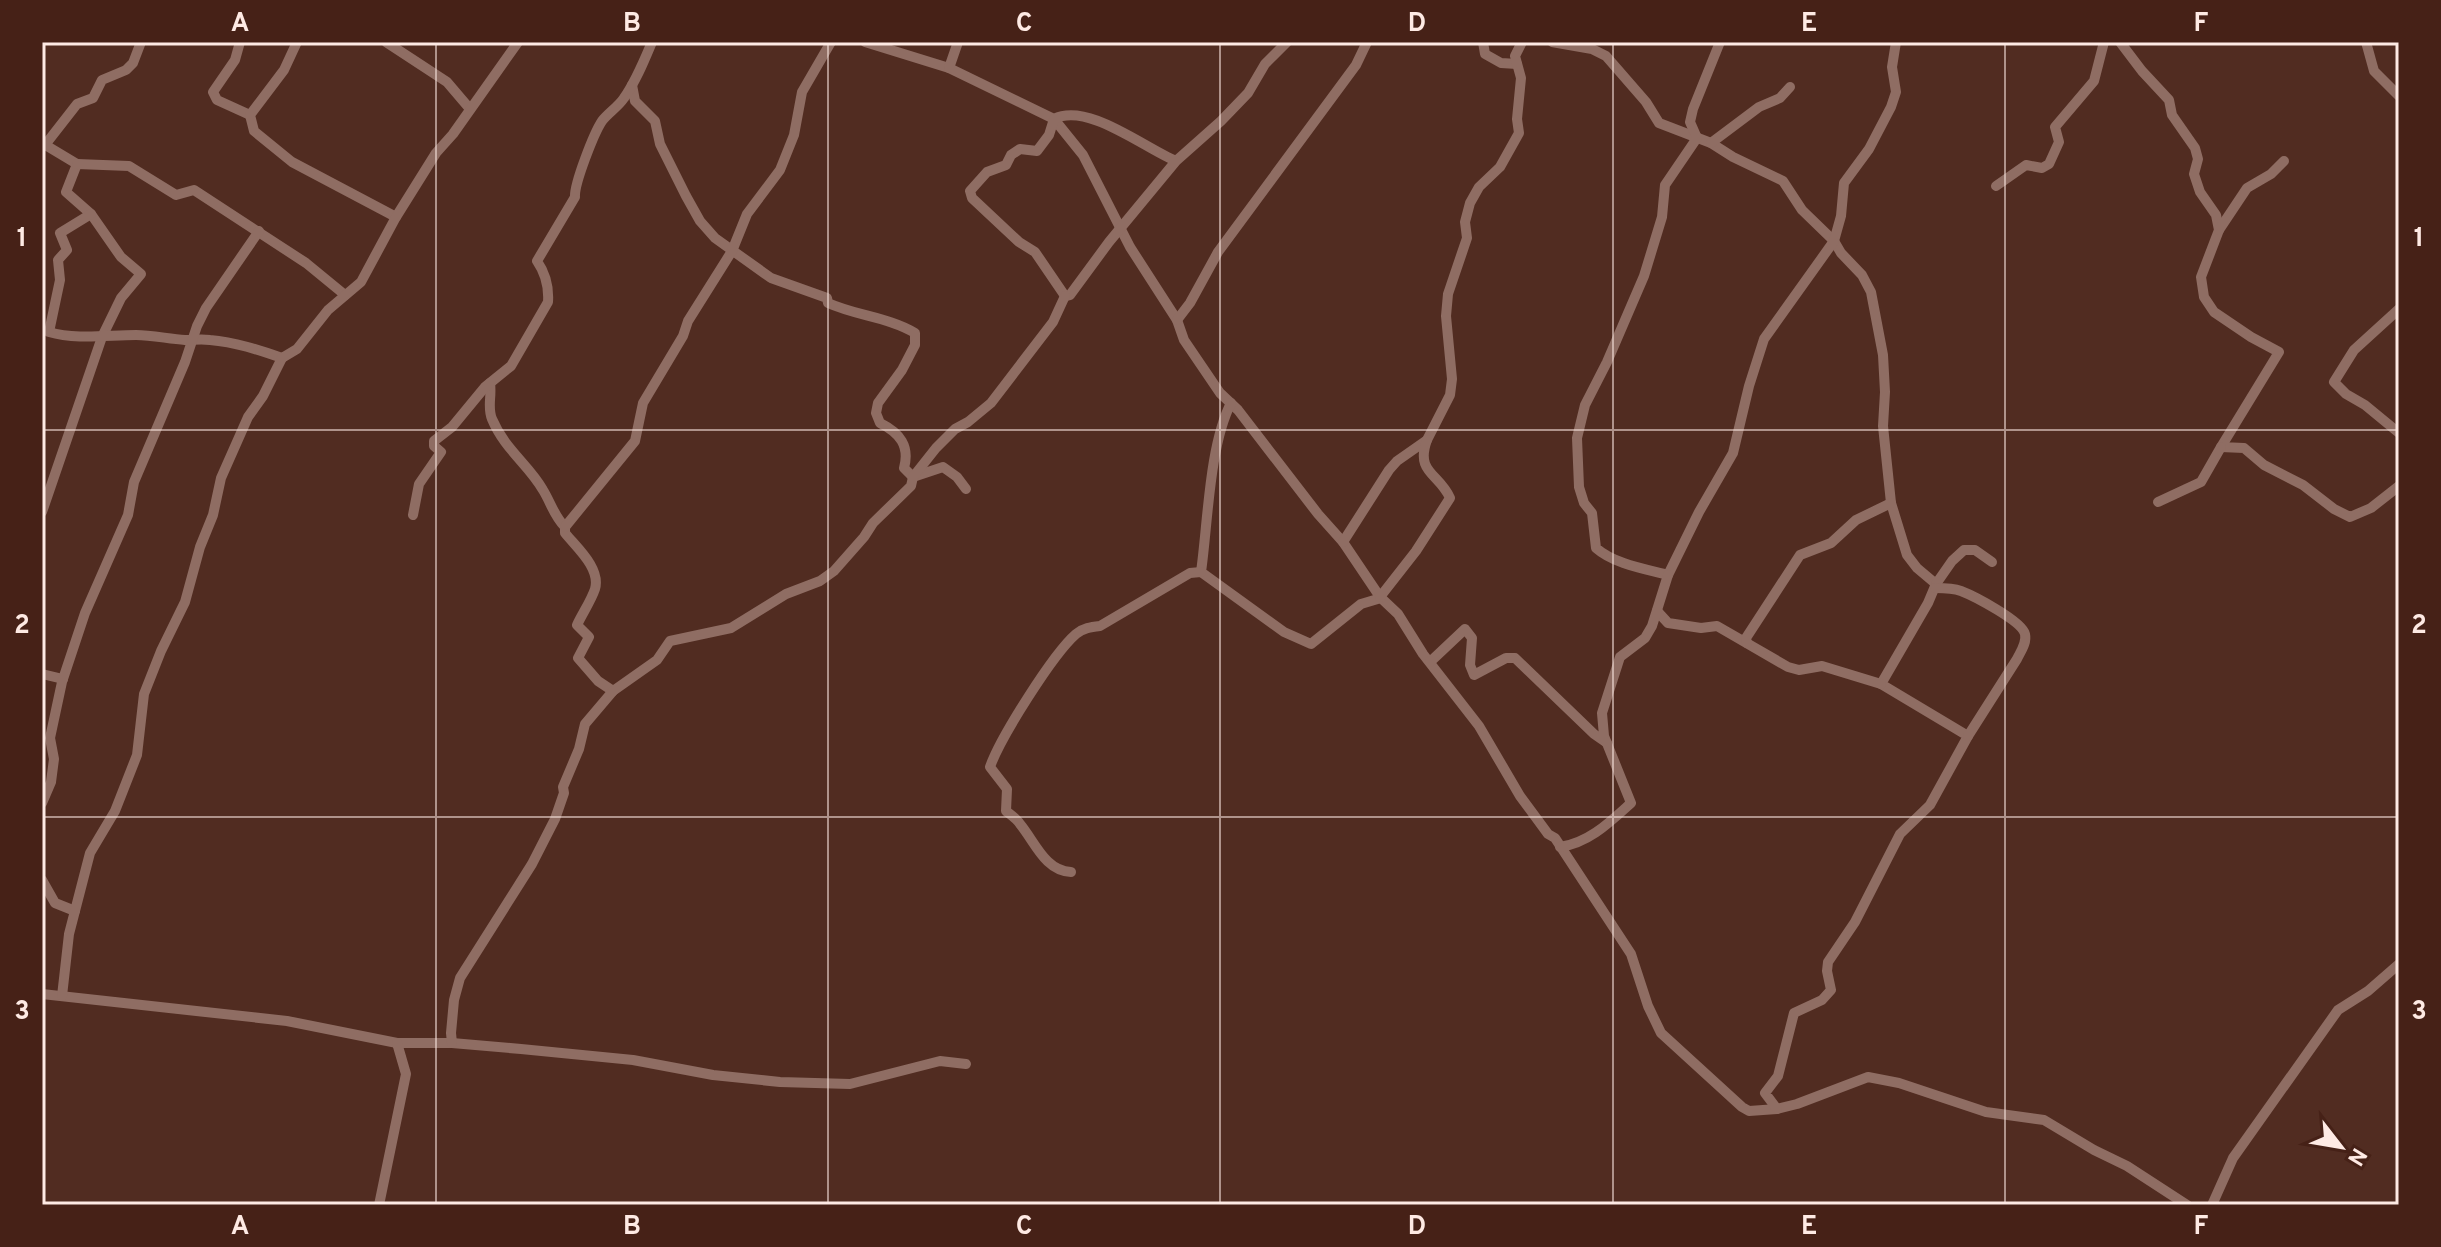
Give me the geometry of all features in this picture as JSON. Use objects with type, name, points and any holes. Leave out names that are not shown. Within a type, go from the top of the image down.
[{"type":"street","points":[[141,42],[133,63],[126,70],[102,80],[93,98],[77,104],[44,144],[77,164],[129,166],[176,195],[194,190],[306,263],[345,295]]},
{"type":"street","points":[[240,42],[235,60],[213,92],[217,100],[250,115]]},
{"type":"street","points":[[250,115],[284,70],[297,42]]},
{"type":"street","points":[[386,42],[447,82],[470,109]]},
{"type":"street","points":[[62,996],[69,934],[90,853],[115,811],[137,755],[144,694],[185,602],[224,470],[248,417],[263,396],[282,358],[297,349],[328,310],[361,282],[396,217],[436,153],[518,42]]},
{"type":"street","points":[[413,515],[419,484],[441,452],[434,446],[434,441],[452,427],[490,383],[511,366],[548,302],[544,271],[537,261],[575,197],[574,188],[603,119],[622,102],[652,42]]},
{"type":"street","points":[[613,691],[598,681],[578,658],[589,637],[577,625],[595,590],[595,582],[590,564],[565,533],[565,527],[635,441],[643,403],[683,336],[688,321],[732,251],[747,214],[780,170],[794,135],[802,92],[831,42]]},
{"type":"street","points":[[865,42],[949,68],[1054,119],[1083,155],[1120,228],[1177,320],[1184,340],[1220,393],[1343,542],[1381,598],[1398,614],[1479,726],[1520,796],[1560,847],[1631,954],[1648,1006],[1661,1033],[1742,1107],[1749,1111],[1777,1109],[1868,1077],[1899,1083],[1986,1112],[2044,1120],[2127,1166],[2187,1205]]},
{"type":"street","points":[[949,68],[958,42]]},
{"type":"street","points":[[452,1043],[454,1000],[460,978],[532,864],[555,819],[585,724],[613,691],[657,660],[670,641],[731,628],[786,594],[820,581],[834,571],[873,523],[911,486],[913,477],[945,439],[991,403],[1053,322],[1065,296],[1070,295],[1120,228],[1176,161],[1248,93],[1265,64],[1287,42]]},
{"type":"street","points":[[1177,320],[1218,252],[1356,65],[1367,42]]},
{"type":"street","points":[[1483,42],[1485,54],[1493,60],[1517,64]]},
{"type":"street","points":[[1071,872],[1062,872],[1052,865],[1018,821],[1006,811],[1007,789],[990,767],[995,753],[1031,693],[1076,634],[1088,627],[1100,626],[1190,573],[1201,572],[1284,632],[1311,644],[1361,604],[1381,598],[1450,498],[1445,486],[1427,471],[1423,460],[1427,440],[1450,395],[1452,379],[1446,316],[1448,294],[1467,238],[1465,222],[1470,203],[1479,187],[1500,167],[1519,133],[1517,119],[1521,78],[1515,56],[1522,42]]},
{"type":"street","points":[[1552,42],[1592,49],[1606,56],[1646,102],[1659,123],[1711,143],[1783,181],[1802,210],[1834,241],[1862,275],[1871,292],[1883,355],[1883,426],[1891,503],[1907,555],[1936,586],[1959,590],[1982,601],[2012,620],[2025,634],[2024,646],[2017,659],[1968,736],[1930,805],[1900,834],[1855,922],[1828,962],[1831,990],[1822,1000],[1794,1013],[1778,1076],[1765,1093],[1777,1109]]},
{"type":"street","points":[[1697,138],[1690,122],[1693,109],[1720,42]]},
{"type":"street","points":[[1560,847],[1596,833],[1631,803],[1607,743],[1602,713],[1620,657],[1645,638],[1668,575],[1733,453],[1764,339],[1834,241],[1841,216],[1844,183],[1869,149],[1896,92],[1892,67],[1896,42]]},
{"type":"street","points":[[1996,186],[2026,165],[2042,168],[2049,164],[2059,142],[2055,127],[2094,81],[2104,42]]},
{"type":"street","points":[[2120,42],[2169,100],[2172,115],[2195,148],[2198,159],[2194,174],[2200,192],[2216,215],[2219,230]]},
{"type":"street","points":[[2366,42],[2374,71],[2399,96]]},
{"type":"street","points":[[632,85],[635,101],[655,121],[665,155],[700,221],[732,251],[771,278],[827,298],[828,303],[849,312],[896,322],[915,333],[915,345],[902,370],[878,403],[876,413],[880,423],[906,445],[908,453],[904,468],[913,477]]},
{"type":"street","points":[[1711,143],[1759,107],[1780,98],[1790,87]]},
{"type":"street","points":[[1054,119],[1069,114],[1111,127],[1176,161]]},
{"type":"street","points":[[250,115],[254,131],[292,162],[396,217]]},
{"type":"street","points":[[1054,119],[1049,135],[1037,151],[1020,149],[1011,155],[1006,165],[987,172],[970,191],[972,198],[995,220],[1035,252],[1065,296]]},
{"type":"street","points":[[1668,575],[1629,564],[1596,548],[1592,513],[1584,503],[1579,487],[1577,438],[1585,405],[1644,276],[1662,217],[1665,185],[1697,138]]},
{"type":"street","points":[[2158,502],[2201,482],[2279,352],[2214,312],[2204,297],[2201,277],[2219,230],[2247,188],[2271,174],[2284,161]]},
{"type":"street","points":[[42,512],[102,337],[121,298],[141,274],[121,257],[91,214],[66,192],[77,164]]},
{"type":"street","points":[[91,214],[60,233],[67,250],[58,260],[60,280],[49,332],[65,336],[142,335],[209,339],[247,346],[282,358]]},
{"type":"street","points":[[42,803],[51,782],[54,759],[50,738],[63,679],[85,613],[128,515],[134,482],[206,308],[259,231]]},
{"type":"street","points":[[2399,309],[2354,350],[2334,382],[2399,433]]},
{"type":"street","points":[[490,383],[493,397],[488,408],[492,420],[508,449],[542,488],[552,511],[565,527]]},
{"type":"street","points":[[1201,572],[1214,474],[1231,403]]},
{"type":"street","points":[[1343,542],[1389,470],[1427,440]]},
{"type":"street","points":[[2221,447],[2244,448],[2264,465],[2303,485],[2350,517],[2371,508],[2399,486]]},
{"type":"street","points":[[913,477],[943,467],[957,477],[966,489]]},
{"type":"street","points":[[1747,643],[1746,638],[1800,555],[1831,543],[1856,520],[1891,503]]},
{"type":"street","points":[[1881,684],[1952,561],[1964,550],[1975,550],[1992,562]]},
{"type":"street","points":[[1657,611],[1668,623],[1701,628],[1717,626],[1799,670],[1822,666],[1881,684],[1968,736]]},
{"type":"street","points":[[1430,662],[1465,629],[1472,638],[1470,665],[1474,675],[1506,658],[1515,658],[1607,743]]},
{"type":"street","points":[[42,674],[63,679]]},
{"type":"street","points":[[42,880],[55,903],[75,911]]},
{"type":"street","points":[[2212,1205],[2233,1158],[2338,1010],[2368,991],[2399,964]]},
{"type":"street","points":[[42,994],[287,1021],[397,1043],[452,1043],[633,1060],[713,1075],[780,1082],[850,1084],[940,1061],[966,1064]]},
{"type":"street","points":[[379,1205],[406,1074],[397,1043]]}]
